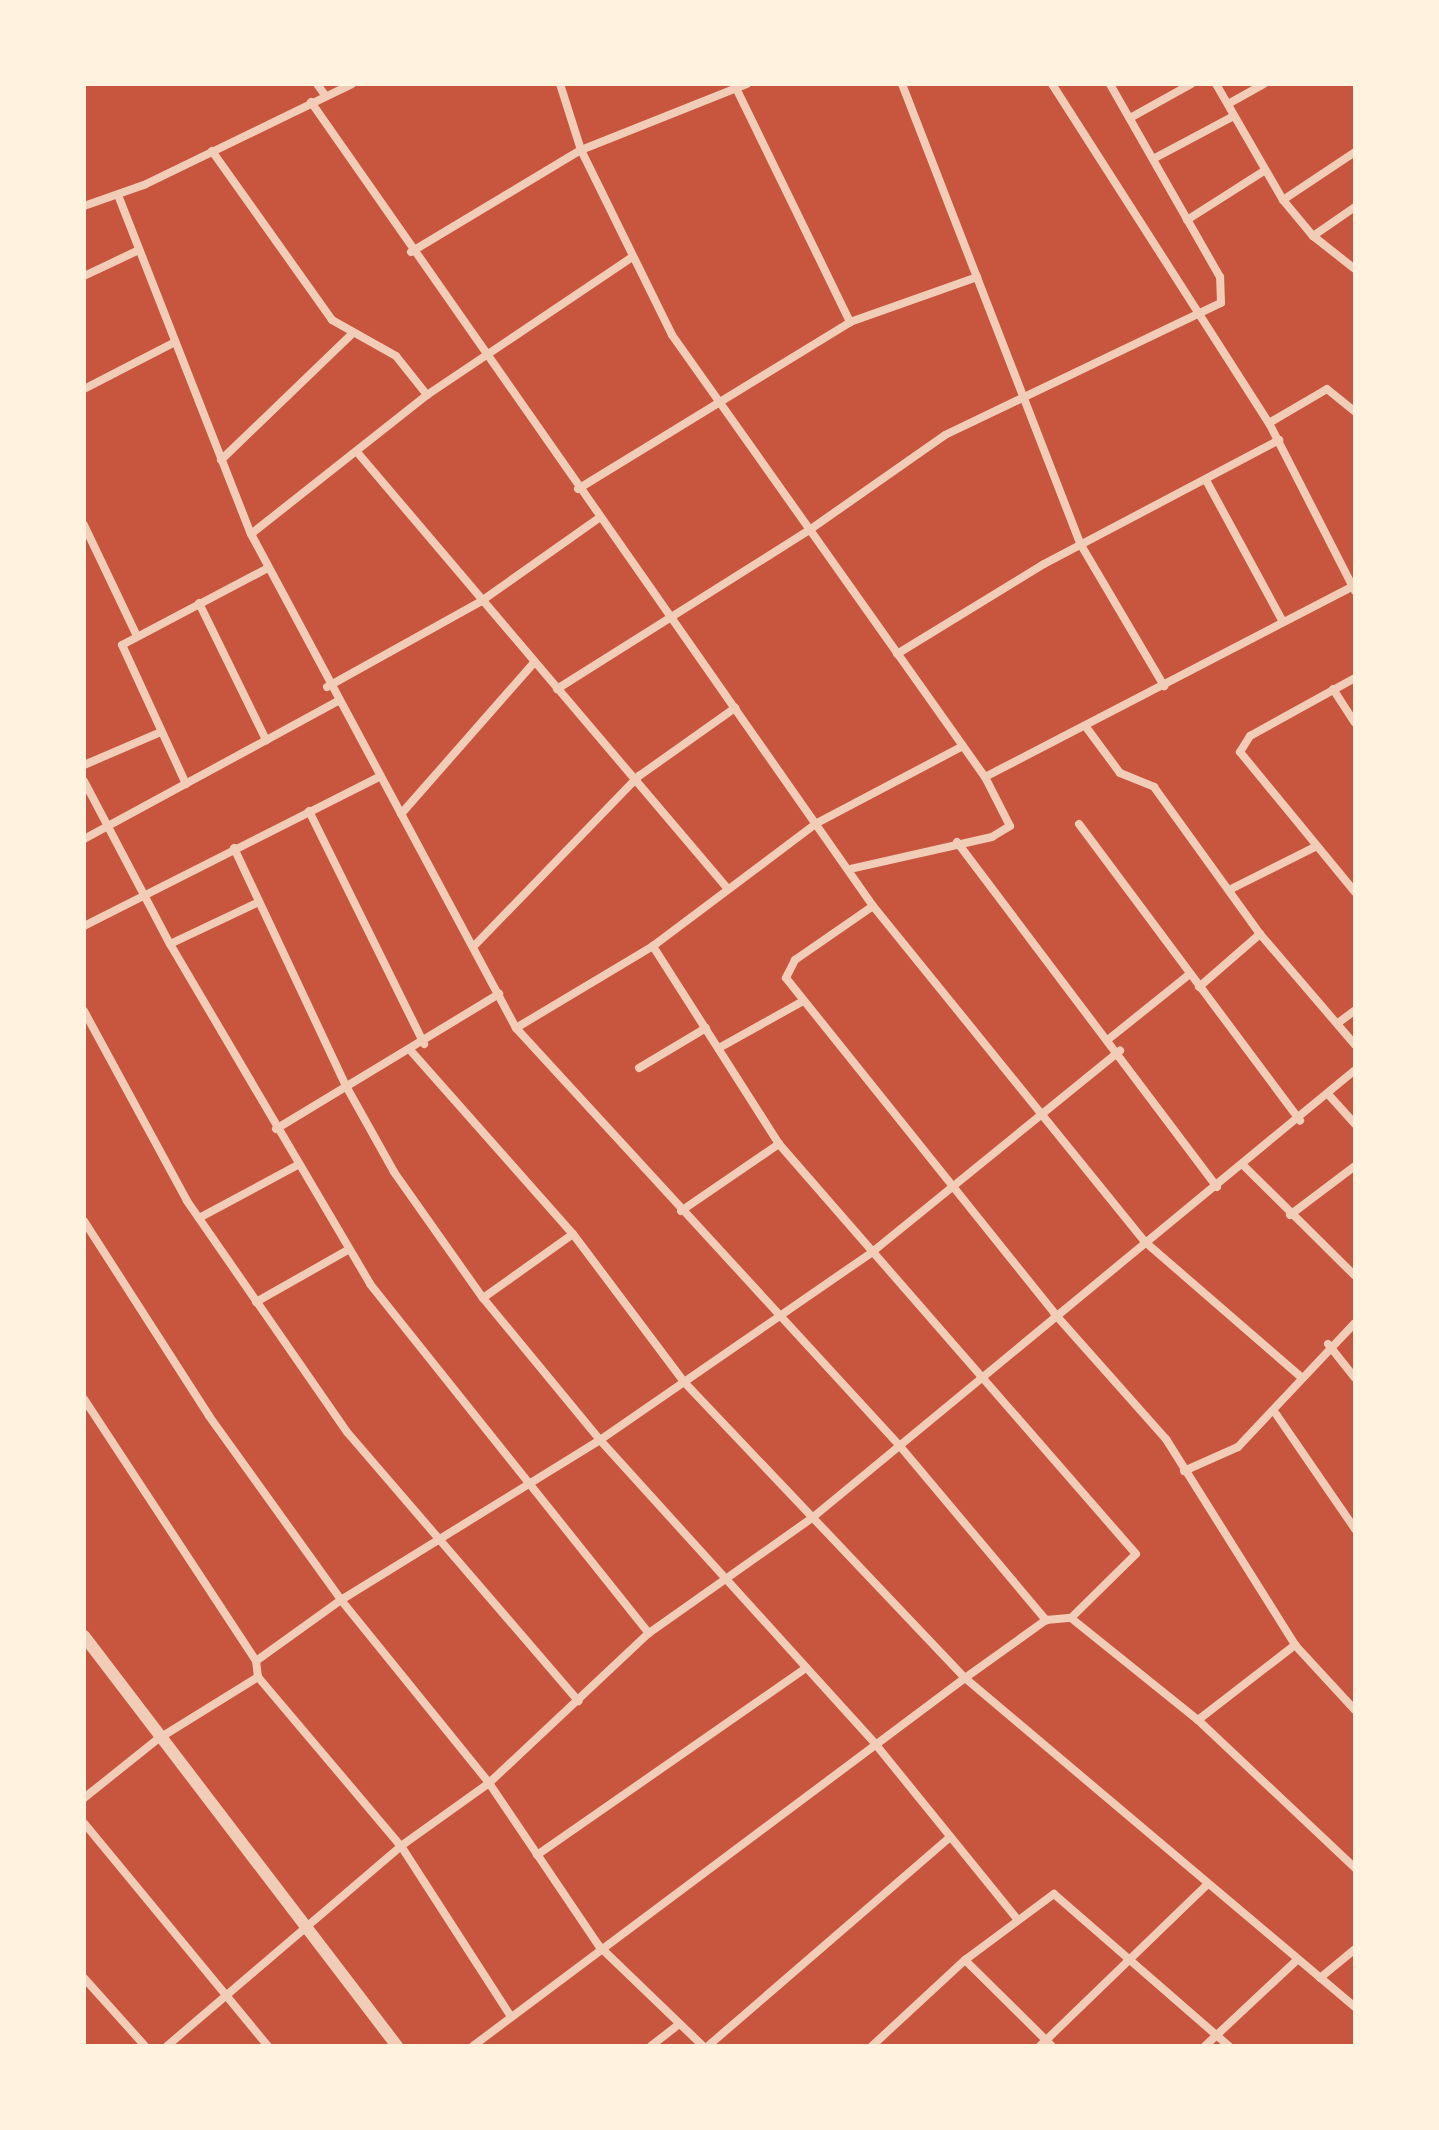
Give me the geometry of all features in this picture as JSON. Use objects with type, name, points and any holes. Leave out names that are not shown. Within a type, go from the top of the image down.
[{"type":"street","points":[[317,84],[325,95]]},
{"type":"street","points":[[85,202],[118,195],[352,84]]},
{"type":"street","points":[[560,84],[581,150],[632,257],[715,401],[985,777],[1008,831],[850,869]]},
{"type":"street","points":[[411,252],[581,150],[735,86],[747,84]]},
{"type":"street","points":[[902,84],[1081,545],[1164,686]]},
{"type":"street","points":[[985,777],[1354,587],[1269,423],[1199,319],[1052,84]]},
{"type":"street","points":[[557,689],[808,531],[910,456],[1024,397],[1199,319],[1224,290],[1110,84]]},
{"type":"street","points":[[1130,118],[1191,84]]},
{"type":"street","points":[[1216,84],[1283,200],[1313,236],[1355,269]]},
{"type":"street","points":[[1228,104],[1264,84]]},
{"type":"street","points":[[735,86],[850,322]]},
{"type":"street","points":[[311,102],[411,252],[850,869],[873,906],[1040,1119],[1144,1241],[1300,1376]]},
{"type":"street","points":[[1153,159],[1234,116]]},
{"type":"street","points":[[212,151],[332,320],[351,335],[396,356],[427,395]]},
{"type":"street","points":[[1283,200],[1355,152]]},
{"type":"street","points":[[1187,220],[1264,171]]},
{"type":"street","points":[[118,195],[251,534],[327,687],[377,778],[401,814],[516,1028],[899,1445],[1046,1620]]},
{"type":"street","points":[[1313,236],[1355,207]]},
{"type":"street","points":[[84,276],[139,250]]},
{"type":"street","points":[[251,534],[427,395],[632,257]]},
{"type":"street","points":[[578,489],[715,401],[850,322],[977,277]]},
{"type":"street","points":[[221,460],[351,335]]},
{"type":"street","points":[[84,389],[175,342]]},
{"type":"street","points":[[1269,423],[1327,389],[1355,412]]},
{"type":"street","points":[[897,654],[1081,545],[1207,482],[1279,440]]},
{"type":"street","points":[[357,452],[533,664],[639,776],[728,889]]},
{"type":"street","points":[[1207,482],[1283,622]]},
{"type":"street","points":[[327,687],[480,602],[599,518]]},
{"type":"street","points":[[84,525],[136,634]]},
{"type":"street","points":[[186,784],[121,651],[136,634],[268,568]]},
{"type":"street","points":[[199,603],[266,740]]},
{"type":"street","points":[[401,814],[533,664]]},
{"type":"street","points":[[1355,678],[1250,736],[1240,752],[1355,892]]},
{"type":"street","points":[[1333,689],[1355,723]]},
{"type":"street","points":[[84,839],[336,702]]},
{"type":"street","points":[[474,946],[639,776],[735,708]]},
{"type":"street","points":[[1086,727],[1120,773],[1154,787],[1260,934],[1355,1045]]},
{"type":"street","points":[[84,765],[161,732]]},
{"type":"street","points":[[516,1028],[653,946],[817,823],[963,746]]},
{"type":"street","points":[[84,926],[377,778]]},
{"type":"street","points":[[84,781],[170,944],[348,1250],[418,1351],[649,1633]]},
{"type":"street","points":[[309,811],[424,1044]]},
{"type":"street","points":[[1079,824],[1300,1121]]},
{"type":"street","points":[[957,842],[1120,1051],[1217,1187]]},
{"type":"street","points":[[1229,890],[1317,846]]},
{"type":"street","points":[[234,848],[346,1086],[394,1172],[483,1298],[600,1440],[725,1574],[877,1746],[1017,1919]]},
{"type":"street","points":[[170,944],[259,902]]},
{"type":"street","points":[[873,906],[787,967],[803,1001],[1054,1313],[1127,1390],[1184,1471],[1295,1645],[1355,1710]]},
{"type":"street","points":[[1199,987],[1260,934]]},
{"type":"street","points":[[473,2046],[599,1946],[1046,1620],[1071,1618],[1129,1562],[1134,1546],[979,1377],[779,1144],[653,946]]},
{"type":"street","points":[[1110,1038],[1190,974]]},
{"type":"street","points":[[276,1129],[346,1086],[424,1044],[499,994]]},
{"type":"street","points":[[719,1048],[803,1001]]},
{"type":"street","points":[[1338,1023],[1355,1010]]},
{"type":"street","points":[[84,1011],[199,1218],[347,1432],[578,1701]]},
{"type":"street","points":[[639,1068],[706,1028]]},
{"type":"street","points":[[411,1051],[573,1234],[685,1383],[965,1678],[1355,2007]]},
{"type":"street","points":[[256,1661],[341,1600],[439,1541],[526,1480],[600,1440],[781,1317],[871,1253],[1040,1119],[1120,1051]]},
{"type":"street","points":[[167,2046],[311,1927],[401,1846],[489,1783],[649,1633],[725,1574],[812,1518],[1054,1313],[1300,1121],[1355,1070]]},
{"type":"street","points":[[1328,1094],[1355,1124]]},
{"type":"street","points":[[681,1211],[779,1144]]},
{"type":"street","points":[[199,1218],[298,1165]]},
{"type":"street","points":[[1244,1166],[1290,1215],[1355,1276]]},
{"type":"street","points":[[1290,1215],[1355,1166]]},
{"type":"street","points":[[84,1221],[209,1416],[341,1600],[489,1783],[599,1946],[678,2025],[705,2046],[949,1838]]},
{"type":"street","points":[[483,1298],[573,1234]]},
{"type":"street","points":[[256,1302],[348,1250]]},
{"type":"street","points":[[1184,1471],[1238,1447],[1276,1414],[1300,1376],[1328,1344],[1355,1323]]},
{"type":"street","points":[[1328,1344],[1355,1378]]},
{"type":"street","points":[[84,1399],[256,1661],[258,1677],[401,1846],[510,2015]]},
{"type":"street","points":[[1276,1414],[1355,1529]]},
{"type":"street","points":[[1071,1618],[1198,1720],[1355,1868]]},
{"type":"street","points":[[84,1636],[158,1739],[311,1927],[397,2046]]},
{"type":"street","points":[[1198,1720],[1295,1645]]},
{"type":"street","points":[[537,1855],[806,1668]]},
{"type":"street","points":[[84,1798],[158,1739],[258,1677]]},
{"type":"street","points":[[84,1823],[231,1995],[268,2046]]},
{"type":"street","points":[[965,1960],[1046,2044],[1208,1884]]},
{"type":"street","points":[[872,2046],[965,1960],[1054,1894],[1229,2046]]},
{"type":"street","points":[[1320,1978],[1355,1949]]},
{"type":"street","points":[[1205,2046],[1298,1959]]},
{"type":"street","points":[[84,1978],[145,2046]]},
{"type":"street","points":[[651,2046],[678,2025]]}]
